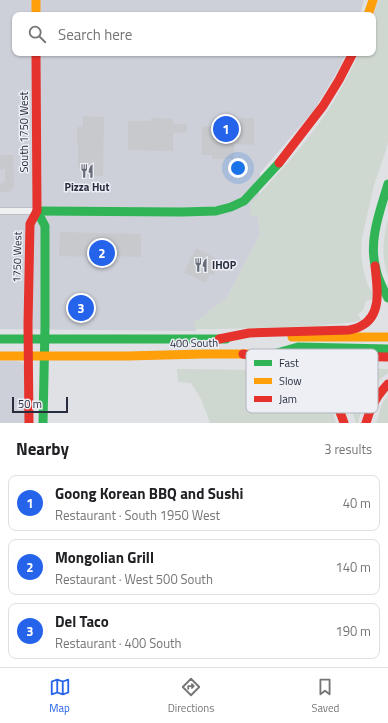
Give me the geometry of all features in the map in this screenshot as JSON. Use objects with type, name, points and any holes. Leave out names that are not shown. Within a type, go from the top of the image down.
[{"type":"main road","points":[[36,0],[36,12]]},
{"type":"main road","points":[[369,12],[373,0]]},
{"type":"main road","name":"South 1750 West","points":[[36,56],[36,211]]},
{"type":"main road","points":[[36,211],[216,211],[244,201],[279,163],[323,106],[351,56]]},
{"type":"main road","points":[[219,339],[249,333],[349,330],[359,328],[367,323],[373,315],[376,306],[377,296],[373,252],[374,238],[376,224],[388,184]]},
{"type":"main road","points":[[36,211],[45,226],[43,423]]},
{"type":"main road","name":"1750 West","points":[[29,423],[28,339],[30,224],[36,211]]},
{"type":"main road","points":[[375,266],[381,285],[388,298]]},
{"type":"main road","name":"400 South","points":[[0,339],[388,337]]},
{"type":"main road","points":[[290,349],[298,347],[388,349]]},
{"type":"main road","name":"400 South","points":[[0,356],[243,354]]},
{"type":"main road","name":"400 South","points":[[378,357],[388,357]]},
{"type":"main road","points":[[378,397],[388,384]]},
{"type":"main road","points":[[340,413],[344,423]]},
{"type":"main road","points":[[366,423],[369,413]]},
{"type":"street","points":[[0,211],[36,211]]},
{"type":"shaded area","points":[[0,0],[364,0],[361,12],[12,12],[12,56],[345,56],[340,67],[314,110],[260,173],[258,216],[260,235],[227,297],[195,331],[0,329]]},
{"type":"shaded area","points":[[378,0],[388,0],[388,142],[374,185],[362,238],[361,251],[363,269],[368,286],[374,294],[375,299],[366,301],[363,310],[358,314],[361,320],[354,322],[317,326],[195,329],[194,323],[227,297],[260,235],[258,216],[251,216],[250,204],[291,159],[321,121],[339,93],[358,56],[376,56],[376,12],[374,12]]},
{"type":"shaded area","points":[[388,219],[388,277],[384,262],[384,248]]},
{"type":"shaded area","points":[[0,361],[17,361],[21,362],[26,367],[27,423],[0,423]]},
{"type":"shaded area","points":[[177,369],[246,370],[246,413],[333,413],[336,423],[210,423],[201,399],[191,383],[178,382]]},
{"type":"shaded area","points":[[378,369],[388,369],[388,373],[378,383]]},
{"type":"shaded area","points":[[388,396],[388,423],[376,423],[382,404]]},
{"type":"shaded area","points":[[352,413],[361,413],[358,423],[356,423]]},
{"type":"building","points":[[83,116],[104,117],[103,176],[81,175],[81,167],[78,167],[77,127],[83,127]]},
{"type":"building","points":[[151,118],[173,119],[173,124],[187,124],[187,132],[173,133],[173,151],[128,150],[128,121],[151,121]]},
{"type":"building","points":[[240,118],[254,118],[254,145],[234,144],[234,159],[212,159],[212,155],[202,155],[202,126],[212,126],[212,122],[240,122]]},
{"type":"building","points":[[0,155],[13,155],[14,186],[9,192],[0,192],[0,184],[5,181],[5,169],[0,169]]},
{"type":"building","points":[[60,232],[141,234],[141,257],[117,256],[117,258],[59,256]]},
{"type":"building","name":"IHOP","points":[[196,248],[217,259],[213,268],[216,269],[213,275],[210,274],[205,283],[184,272]]},
{"type":"building","points":[[67,305],[95,305],[93,318],[67,317]]},
{"type":"traffic: fast","points":[[37,211],[216,211],[231,207],[244,201],[279,163]]},
{"type":"traffic: fast","points":[[388,184],[376,226],[373,248],[377,273],[388,298]]},
{"type":"traffic: fast","points":[[37,211],[45,226],[43,423]]},
{"type":"traffic: fast","points":[[0,339],[226,339]]},
{"type":"traffic: fast","points":[[291,349],[298,347],[388,349]]},
{"type":"traffic: slow","points":[[36,0],[36,12]]},
{"type":"traffic: slow","points":[[369,12],[373,0]]},
{"type":"traffic: slow","points":[[292,337],[388,337]]},
{"type":"traffic: slow","points":[[0,356],[246,354]]},
{"type":"traffic: jam","points":[[29,423],[28,325],[30,224],[37,211],[36,56]]},
{"type":"traffic: jam","points":[[279,163],[323,106],[351,56]]},
{"type":"traffic: jam","points":[[219,339],[249,333],[349,330],[360,327],[373,315],[376,307],[377,291],[375,266]]},
{"type":"traffic: jam","points":[[378,357],[388,357]]},
{"type":"traffic: jam","points":[[378,396],[388,384]]},
{"type":"traffic: jam","points":[[340,413],[344,423]]},
{"type":"traffic: jam","points":[[366,423],[370,413]]},
{"type":"place","name":"Goong Korean BBQ and Sushi","points":[[226,129]]},
{"type":"place","name":"Pizza Hut","points":[[87,171]]},
{"type":"place","name":"Mongolian Grill","points":[[102,253]]},
{"type":"place","name":"IHOP","points":[[201,265]]},
{"type":"place","name":"Del Taco","points":[[81,308]]}]
